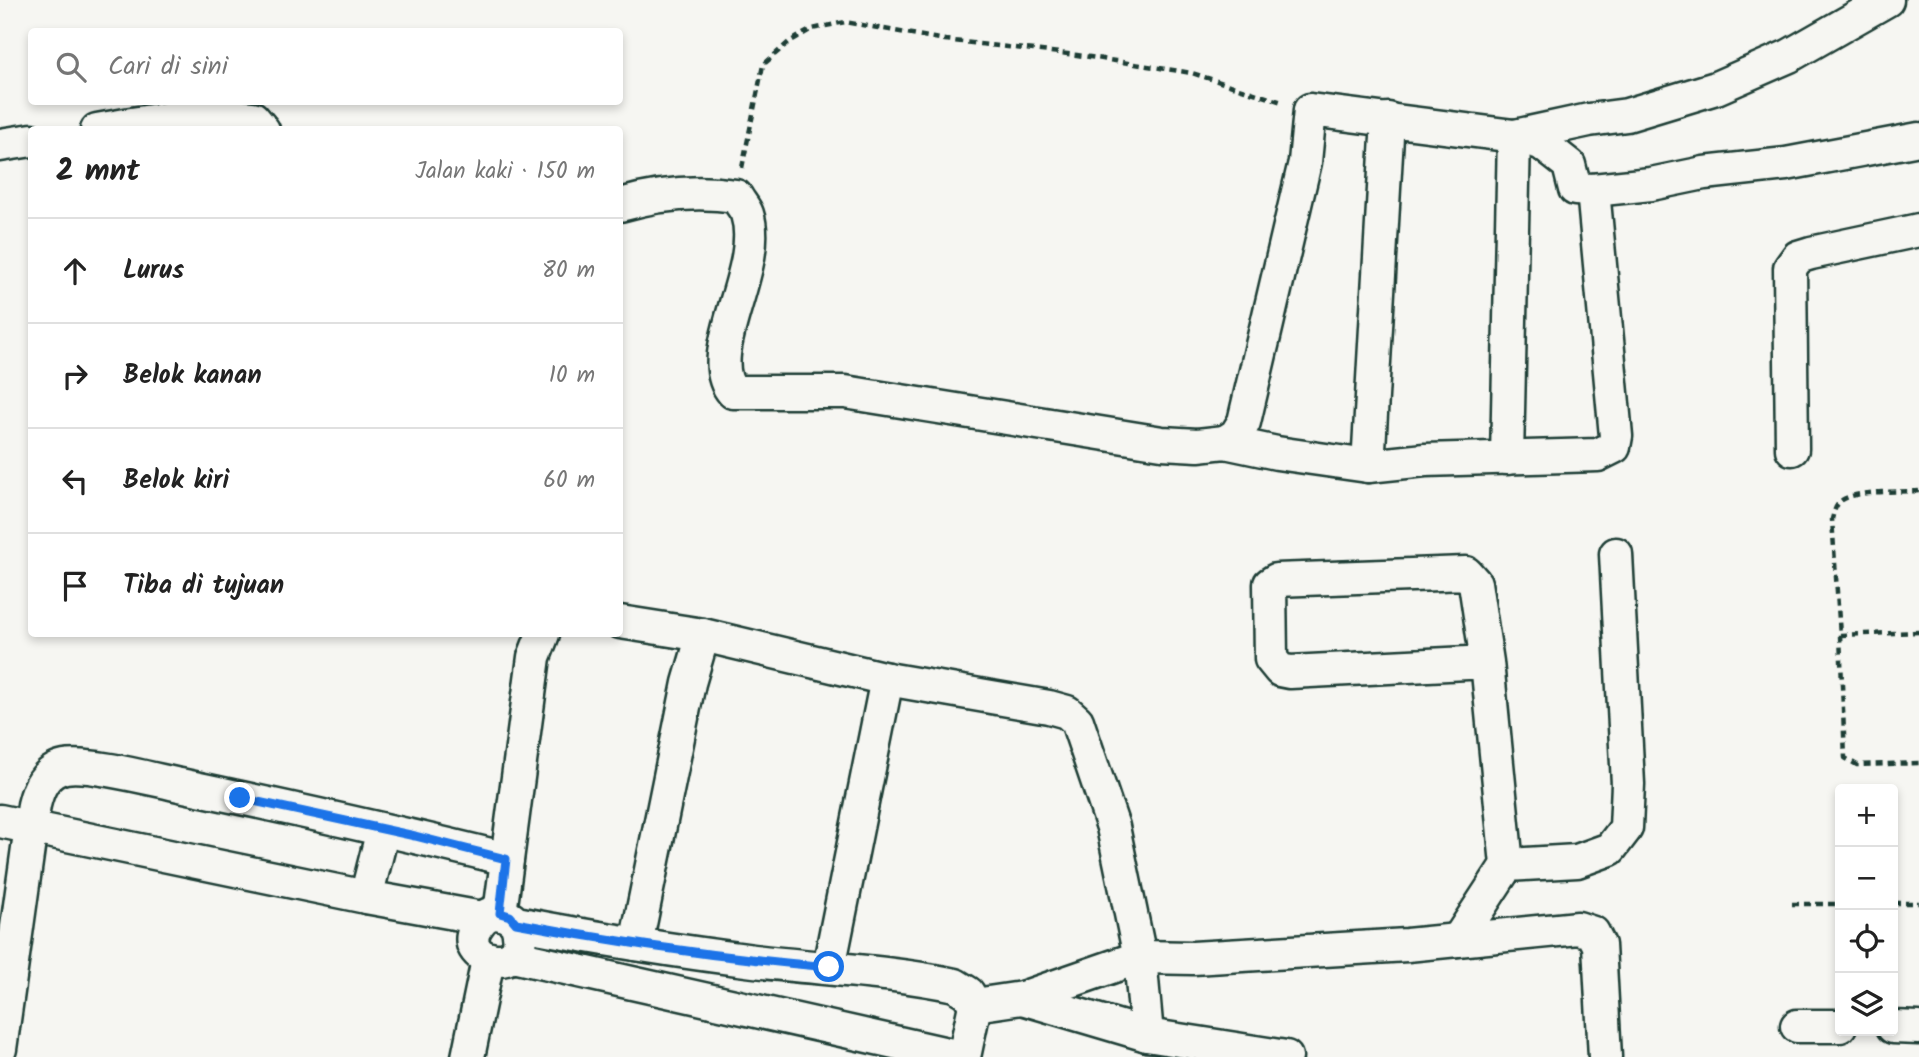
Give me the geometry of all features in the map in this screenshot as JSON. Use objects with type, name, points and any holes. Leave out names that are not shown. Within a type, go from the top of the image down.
[{"type":"street","points":[[1514,136],[1627,115],[1716,88],[1789,56],[1887,0]]},
{"type":"street","points":[[1225,442],[1236,435],[1244,422],[1305,162],[1310,110],[1514,136],[1541,143],[1569,165],[1575,189],[1593,190],[1786,164],[1919,139]]},
{"type":"street","points":[[122,126],[183,116],[225,114],[253,118],[260,126]]},
{"type":"street","points":[[1368,466],[1388,119]]},
{"type":"street","points":[[1507,458],[1514,136]]},
{"type":"street","points":[[0,145],[28,141]]},
{"type":"street","points":[[623,204],[671,194],[702,192],[736,196],[747,214],[751,245],[735,311],[724,342],[722,366],[724,382],[733,392],[845,392],[1162,443],[1198,445],[1225,442],[1277,453],[1368,466],[1425,460],[1598,455],[1614,447],[1616,436],[1593,190]]},
{"type":"street","points":[[1792,449],[1790,268],[1798,257],[1811,253],[1919,230]]},
{"type":"street","points":[[1507,865],[1577,861],[1610,849],[1626,828],[1628,784],[1616,554]]},
{"type":"street","points":[[1458,940],[1507,865],[1487,662],[1475,583],[1466,573],[1276,580],[1270,584],[1271,659],[1280,670],[1290,672],[1487,662]]},
{"type":"street","points":[[623,622],[703,635],[887,679],[1067,712],[1077,721],[1113,827],[1140,957],[1147,1035]]},
{"type":"street","points":[[636,944],[688,683],[703,635]]},
{"type":"street","points":[[499,918],[534,657],[542,637]]},
{"type":"street","points":[[829,967],[887,679]]},
{"type":"street","points":[[0,1049],[38,788],[49,774],[66,767],[130,775],[318,814],[506,859]]},
{"type":"street","points":[[0,821],[366,897],[499,918],[636,944],[955,985],[968,993],[975,1004],[962,1057],[478,952],[473,940],[474,928],[499,918]]},
{"type":"street","points":[[366,897],[383,830]]},
{"type":"street","points":[[468,1057],[500,958],[519,947],[521,934],[499,918]]},
{"type":"street","points":[[975,1004],[1022,998],[1140,957],[1206,957],[1458,940],[1578,928],[1593,933],[1599,945],[1605,1057]]},
{"type":"street","points":[[1022,998],[1147,1035],[1286,1057]]},
{"type":"street","points":[[1797,1026],[1835,1027]]},
{"type":"street","points":[[1898,1027],[1919,1028]]},
{"type":"path","points":[[736,196],[763,65],[789,42],[812,29],[845,22],[946,40],[1077,55],[1192,73],[1310,110]]},
{"type":"path","points":[[1919,491],[1856,495],[1842,500],[1835,508],[1832,519],[1845,758],[1857,765],[1919,762]]},
{"type":"path","points":[[1840,635],[1919,632]]},
{"type":"path","points":[[1898,903],[1919,903]]},
{"type":"path","points":[[1792,904],[1835,904]]},
{"type":"route","points":[[240,798],[506,859],[500,913],[510,916],[516,923],[756,961],[829,967]]}]
